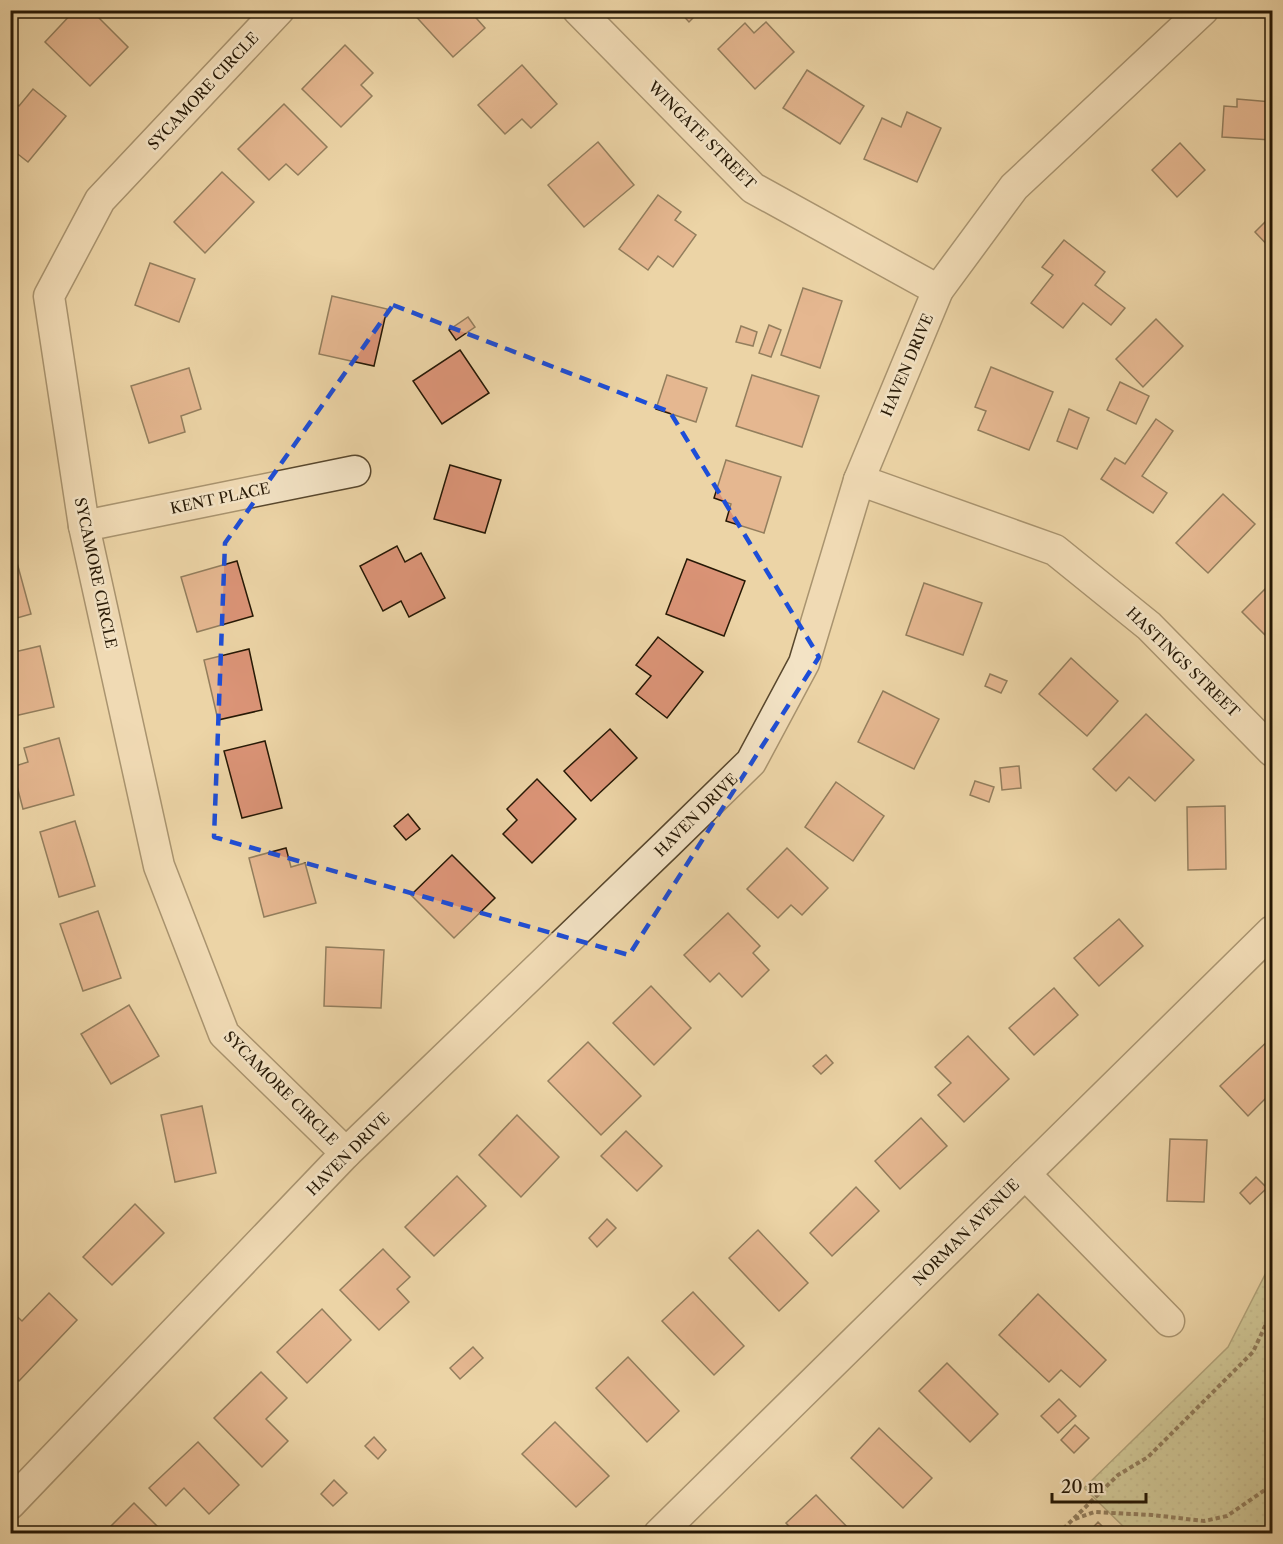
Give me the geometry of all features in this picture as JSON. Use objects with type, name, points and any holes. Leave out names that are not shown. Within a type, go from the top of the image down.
[{"type":"street","name":"SYCAMORE CIRCLE","points":[[279,10],[100,200],[49,296],[84,526],[159,866],[224,1034],[346,1153]]},
{"type":"street","name":"WINGATE STREET","points":[[578,10],[753,188],[938,290]]},
{"type":"street","name":"HAVEN DRIVE","points":[[12,1500],[346,1153],[751,762],[804,663],[859,480],[938,290],[1014,187],[1203,10]]},
{"type":"street","name":"KENT PLACE","points":[[84,526],[355,471]]},
{"type":"street","name":"HASTINGS STREET","points":[[859,480],[1055,550],[1149,626],[1272,751]]},
{"type":"street","name":"NORMAN AVENUE","points":[[659,1533],[1272,931]]},
{"type":"street","points":[[1025,1174],[1169,1322]]},
{"type":"path","points":[[1058,1533],[1118,1475],[1148,1457],[1254,1352],[1272,1311]]},
{"type":"path","points":[[1072,1520],[1094,1512],[1204,1521],[1227,1516],[1272,1485]]},
{"type":"highlighted area","points":[[393,305],[670,412],[819,657],[629,955],[214,837],[225,543]]},
{"type":"green space","points":[[1272,1261],[1272,1533],[1130,1533],[1084,1488],[1228,1347]]},
{"type":"building","points":[[75,10],[91,10],[128,47],[90,86],[45,42]]},
{"type":"building","points":[[410,10],[469,10],[485,28],[453,57]]},
{"type":"building","points":[[678,10],[701,10],[689,22]]},
{"type":"building","points":[[766,22],[794,52],[755,89],[718,49],[745,23],[754,33]]},
{"type":"building","points":[[345,45],[373,73],[361,85],[372,96],[341,127],[302,89]]},
{"type":"building","points":[[522,65],[557,104],[531,128],[522,119],[505,134],[478,105]]},
{"type":"building","points":[[807,70],[864,106],[840,144],[783,108]]},
{"type":"building","points":[[33,89],[66,116],[28,162],[10,148],[10,99],[19,106]]},
{"type":"building","points":[[1237,99],[1272,102],[1272,140],[1222,137],[1224,106],[1237,107]]},
{"type":"building","points":[[284,104],[327,147],[298,175],[286,164],[269,180],[238,149]]},
{"type":"building","points":[[907,112],[941,128],[917,182],[864,159],[882,118],[901,127]]},
{"type":"building","points":[[598,142],[634,185],[584,227],[548,185]]},
{"type":"building","points":[[1180,143],[1205,170],[1177,197],[1152,170]]},
{"type":"building","points":[[222,172],[254,202],[205,253],[174,222]]},
{"type":"building","points":[[658,195],[681,212],[675,220],[696,235],[673,267],[658,256],[648,270],[619,249]]},
{"type":"building","points":[[1272,215],[1272,250],[1255,232]]},
{"type":"building","points":[[1064,240],[1105,272],[1095,285],[1125,308],[1111,325],[1083,303],[1063,328],[1031,303],[1053,275],[1042,267]]},
{"type":"building","points":[[150,263],[195,279],[179,322],[135,305]]},
{"type":"building","points":[[803,288],[842,301],[820,368],[781,355]]},
{"type":"building","points":[[332,296],[387,309],[374,366],[319,354]]},
{"type":"building","points":[[468,317],[475,327],[456,340],[449,330]]},
{"type":"building","points":[[1156,319],[1183,346],[1143,387],[1116,359]]},
{"type":"building","points":[[769,325],[781,330],[771,357],[759,353]]},
{"type":"building","points":[[741,326],[757,332],[753,346],[736,342]]},
{"type":"building","points":[[460,350],[489,393],[442,424],[413,381]]},
{"type":"building","points":[[991,367],[1053,392],[1029,450],[978,430],[986,411],[975,407]]},
{"type":"building","points":[[189,368],[201,409],[181,416],[185,432],[149,443],[131,386]]},
{"type":"building","points":[[667,375],[707,388],[696,422],[656,409]]},
{"type":"building","points":[[752,375],[819,396],[802,447],[736,426]]},
{"type":"building","points":[[1120,382],[1149,396],[1136,424],[1107,410]]},
{"type":"building","points":[[1069,409],[1089,418],[1077,449],[1057,441]]},
{"type":"building","points":[[1156,419],[1173,431],[1142,476],[1167,493],[1153,513],[1101,479],[1115,458],[1125,464]]},
{"type":"building","points":[[726,460],[781,477],[764,533],[726,521],[731,504],[714,498]]},
{"type":"building","points":[[450,465],[501,480],[485,533],[434,519]]},
{"type":"building","points":[[1223,494],[1255,524],[1208,573],[1176,543]]},
{"type":"building","points":[[397,546],[405,562],[421,553],[445,598],[409,617],[401,601],[383,611],[360,566]]},
{"type":"building","points":[[10,548],[13,548],[31,614],[10,620]]},
{"type":"building","points":[[687,559],[745,581],[724,636],[666,614]]},
{"type":"building","points":[[237,561],[253,616],[197,632],[181,577]]},
{"type":"building","points":[[1272,582],[1272,639],[1271,641],[1242,612]]},
{"type":"building","points":[[924,583],[982,603],[963,655],[906,635]]},
{"type":"building","points":[[658,637],[703,672],[667,718],[636,694],[651,676],[636,665]]},
{"type":"building","points":[[40,646],[54,707],[10,717],[10,653]]},
{"type":"building","points":[[249,649],[262,710],[218,720],[204,660]]},
{"type":"building","points":[[1071,658],[1118,701],[1087,736],[1039,694]]},
{"type":"building","points":[[990,674],[1007,681],[1001,693],[985,686]]},
{"type":"building","points":[[883,691],[939,719],[914,769],[858,742]]},
{"type":"building","points":[[1146,714],[1194,760],[1155,801],[1129,777],[1116,791],[1093,769]]},
{"type":"building","points":[[610,729],[637,758],[591,801],[564,771]]},
{"type":"building","points":[[59,738],[74,795],[23,809],[12,767],[28,762],[24,748]]},
{"type":"building","points":[[265,741],[282,808],[242,818],[224,751]]},
{"type":"building","points":[[1019,766],[1021,788],[1002,790],[1000,768]]},
{"type":"building","points":[[537,779],[576,819],[532,863],[503,834],[517,820],[507,809]]},
{"type":"building","points":[[975,781],[994,787],[989,802],[970,795]]},
{"type":"building","points":[[836,782],[884,816],[853,861],[805,827]]},
{"type":"building","points":[[1225,806],[1226,869],[1188,870],[1187,807]]},
{"type":"building","points":[[408,814],[420,829],[406,840],[394,826]]},
{"type":"building","points":[[75,821],[95,886],[59,897],[40,832]]},
{"type":"building","points":[[286,848],[291,867],[305,863],[316,903],[264,917],[249,858]]},
{"type":"building","points":[[787,848],[828,888],[802,915],[791,905],[778,918],[747,889]]},
{"type":"building","points":[[452,855],[495,898],[454,938],[411,895]]},
{"type":"building","points":[[98,911],[121,978],[83,991],[60,924]]},
{"type":"building","points":[[728,913],[760,946],[753,953],[769,970],[742,997],[719,973],[710,982],[684,955]]},
{"type":"building","points":[[1119,919],[1143,946],[1099,986],[1074,958]]},
{"type":"building","points":[[326,947],[384,950],[381,1008],[324,1006]]},
{"type":"building","points":[[651,986],[691,1028],[654,1065],[613,1023]]},
{"type":"building","points":[[1054,988],[1078,1015],[1034,1055],[1009,1028]]},
{"type":"building","points":[[129,1005],[159,1056],[111,1084],[81,1034]]},
{"type":"building","points":[[968,1036],[1009,1079],[964,1122],[938,1095],[951,1083],[935,1067]]},
{"type":"building","points":[[1272,1037],[1272,1092],[1248,1116],[1220,1086]]},
{"type":"building","points":[[588,1042],[641,1096],[601,1135],[548,1081]]},
{"type":"building","points":[[826,1055],[833,1063],[821,1074],[813,1066]]},
{"type":"building","points":[[202,1106],[216,1173],[175,1182],[161,1115]]},
{"type":"building","points":[[517,1115],[559,1157],[521,1197],[479,1155]]},
{"type":"building","points":[[921,1118],[947,1146],[900,1189],[875,1161]]},
{"type":"building","points":[[626,1131],[662,1166],[637,1191],[601,1156]]},
{"type":"building","points":[[1170,1139],[1207,1140],[1204,1202],[1167,1201]]},
{"type":"building","points":[[457,1176],[486,1206],[434,1256],[405,1227]]},
{"type":"building","points":[[1256,1177],[1267,1188],[1250,1204],[1240,1193]]},
{"type":"building","points":[[856,1187],[879,1211],[832,1256],[810,1233]]},
{"type":"building","points":[[135,1204],[164,1233],[112,1285],[83,1257]]},
{"type":"building","points":[[607,1219],[616,1228],[597,1247],[589,1238]]},
{"type":"building","points":[[758,1230],[808,1283],[779,1311],[729,1258]]},
{"type":"building","points":[[383,1249],[410,1277],[397,1289],[409,1302],[379,1330],[340,1290]]},
{"type":"building","points":[[693,1292],[744,1346],[714,1375],[662,1321]]},
{"type":"building","points":[[49,1293],[77,1320],[19,1381],[10,1372],[10,1310],[22,1321]]},
{"type":"building","points":[[1038,1294],[1106,1360],[1080,1387],[1061,1370],[1049,1382],[999,1335]]},
{"type":"building","points":[[322,1309],[351,1340],[307,1383],[277,1352]]},
{"type":"building","points":[[473,1347],[483,1358],[460,1379],[450,1368]]},
{"type":"building","points":[[628,1357],[679,1411],[647,1442],[596,1388]]},
{"type":"building","points":[[947,1363],[998,1414],[970,1442],[919,1391]]},
{"type":"building","points":[[261,1372],[287,1398],[266,1419],[288,1441],[262,1467],[214,1418]]},
{"type":"building","points":[[1059,1399],[1076,1416],[1058,1433],[1041,1416]]},
{"type":"building","points":[[555,1422],[609,1476],[576,1507],[522,1454]]},
{"type":"building","points":[[1075,1425],[1089,1438],[1074,1453],[1061,1440]]},
{"type":"building","points":[[879,1428],[932,1478],[903,1508],[851,1458]]},
{"type":"building","points":[[374,1437],[386,1450],[378,1459],[365,1446]]},
{"type":"building","points":[[198,1442],[239,1485],[209,1514],[184,1488],[166,1506],[149,1488]]},
{"type":"building","points":[[334,1480],[347,1493],[333,1506],[321,1494]]},
{"type":"building","points":[[816,1495],[854,1534],[796,1534],[786,1523]]},
{"type":"building","points":[[134,1503],[165,1534],[103,1534]]},
{"type":"building","points":[[1098,1522],[1110,1534],[1087,1534]]}]
